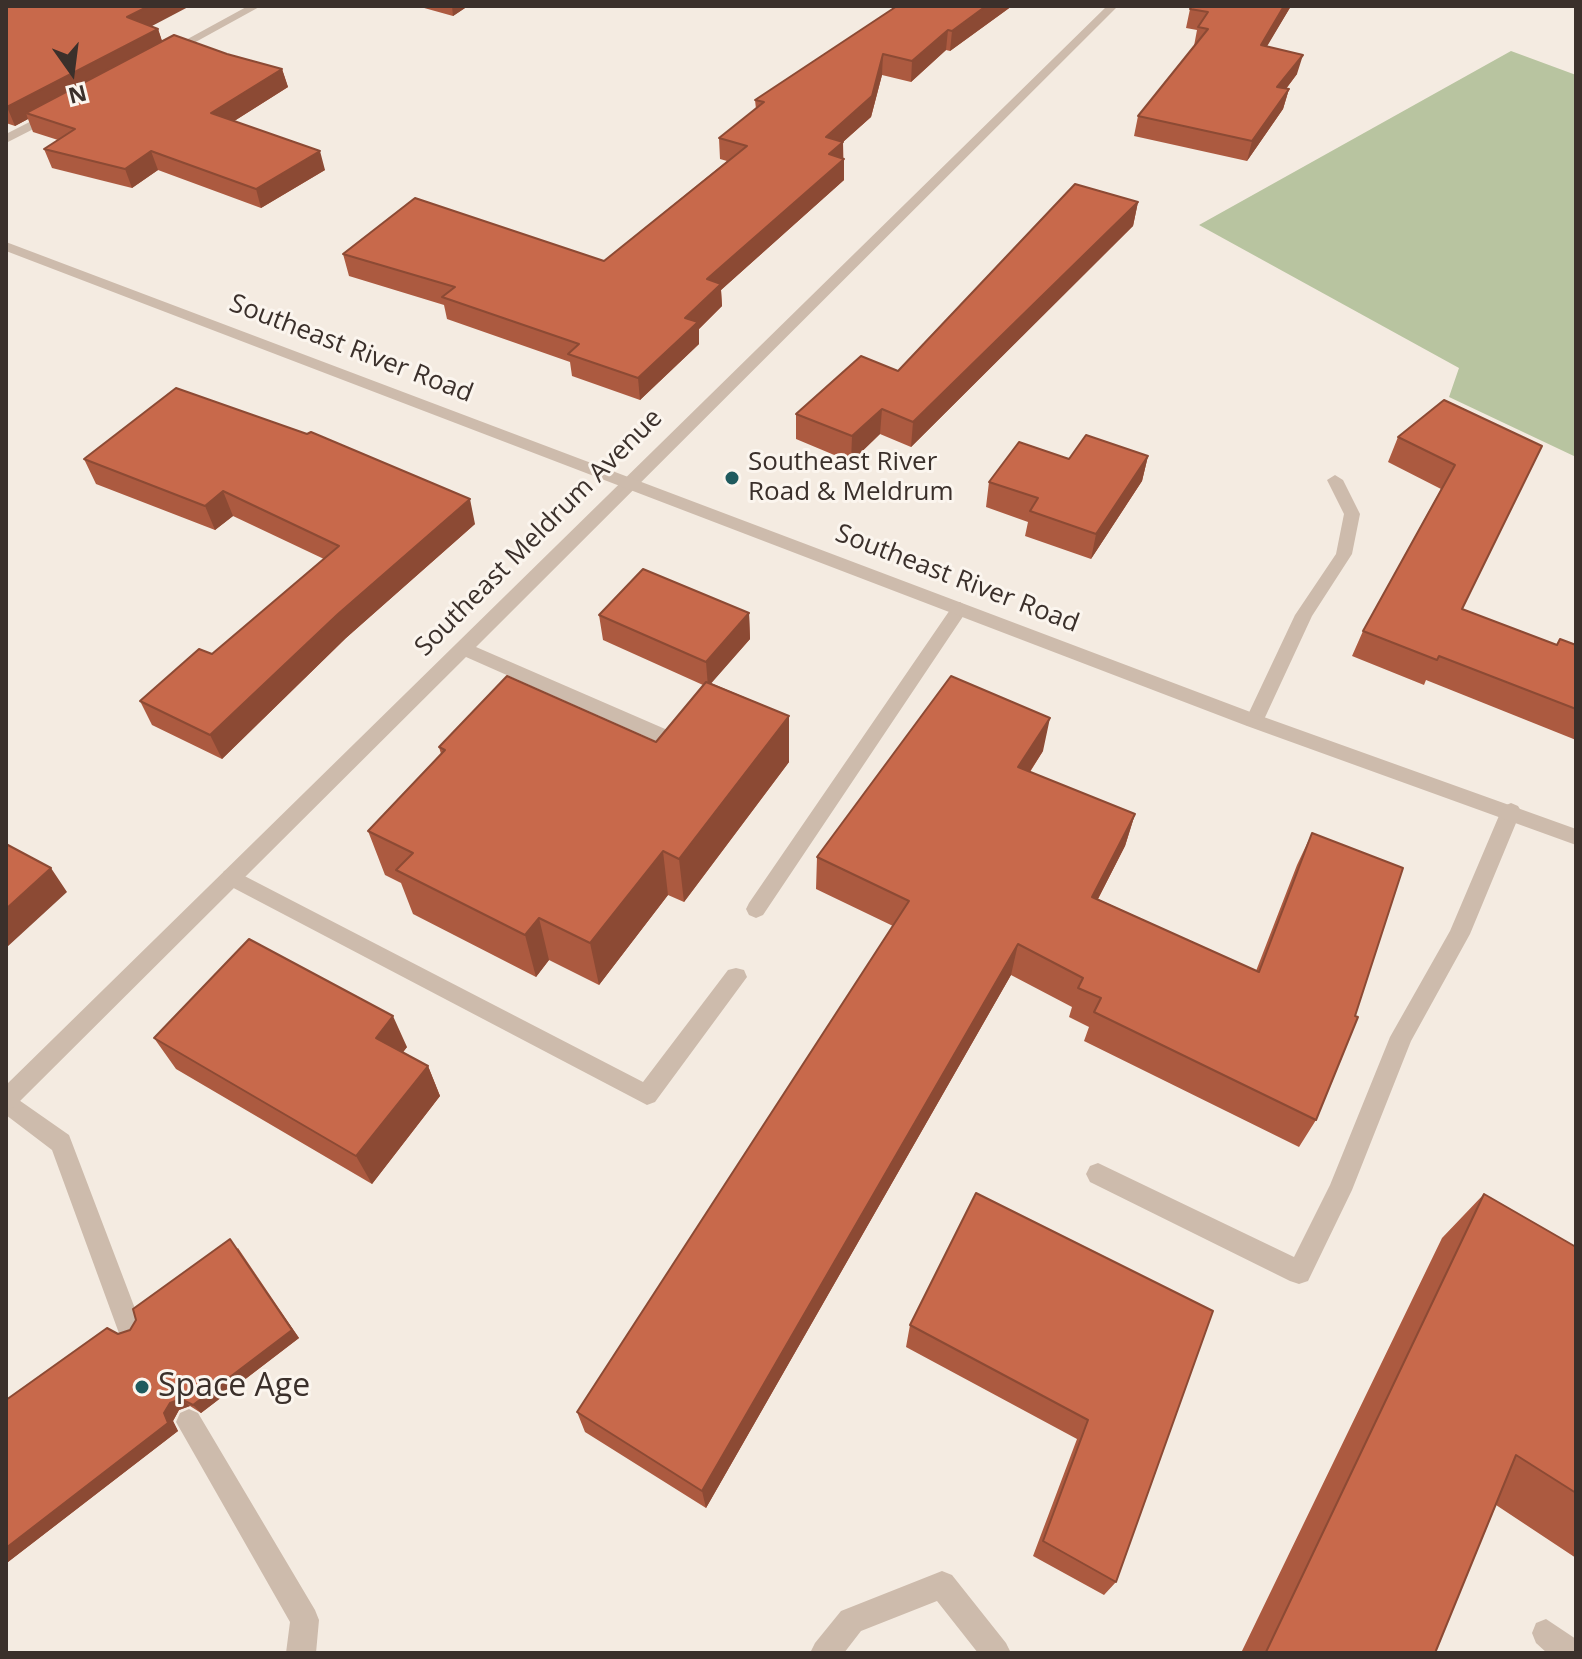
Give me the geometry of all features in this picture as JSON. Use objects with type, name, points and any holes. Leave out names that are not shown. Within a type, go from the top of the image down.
[{"type":"street","points":[[159,58],[256,6]]},
{"type":"street","name":"Southeast Meldrum Avenue","points":[[6,1101],[1113,6]]},
{"type":"street","points":[[6,139],[62,109]]},
{"type":"street","name":"Southeast River Road","points":[[6,246],[1254,721],[1511,811],[1576,837]]},
{"type":"street","points":[[1254,721],[1304,615],[1344,554],[1352,514],[1335,480]]},
{"type":"street","points":[[756,909],[960,608]]},
{"type":"street","points":[[462,648],[672,740]]},
{"type":"street","points":[[1098,1174],[1299,1272],[1340,1190],[1401,1037],[1459,934],[1511,811]]},
{"type":"street","points":[[231,877],[647,1095],[736,977]]},
{"type":"street","points":[[6,1101],[61,1143],[129,1327]]},
{"type":"street","points":[[189,1422],[305,1620],[301,1653]]},
{"type":"street","points":[[825,1653],[851,1621],[942,1585],[996,1653]]},
{"type":"street","points":[[1546,1633],[1570,1653]]},
{"type":"green space","points":[[1511,51],[1576,75],[1576,457],[1449,397],[1459,368],[1199,225]]},
{"type":"building","points":[[6,6],[149,6],[127,17],[158,29],[7,107]]},
{"type":"building","points":[[897,6],[986,6],[952,31],[948,30],[912,61],[883,54],[872,96],[826,137],[843,142],[829,154],[844,159],[707,279],[721,284],[685,318],[698,322],[638,378],[568,354],[579,344],[442,297],[455,287],[343,254],[415,198],[604,261],[747,146],[719,138],[764,102],[755,100]]},
{"type":"building","points":[[1192,6],[1284,6],[1261,45],[1303,55],[1277,87],[1289,89],[1252,141],[1138,116],[1208,29],[1198,27],[1208,12],[1190,9]]},
{"type":"building","points":[[174,35],[282,69],[211,113],[320,151],[256,189],[151,151],[125,169],[44,149],[75,129],[26,113]]},
{"type":"building","points":[[1075,184],[1138,202],[913,422],[882,409],[852,436],[796,414],[861,356],[898,371]]},
{"type":"building","points":[[176,388],[307,434],[311,432],[470,499],[338,614],[210,735],[140,701],[199,649],[212,654],[339,546],[223,491],[205,506],[84,459]]},
{"type":"building","points":[[1444,400],[1542,446],[1462,609],[1557,645],[1560,639],[1576,645],[1576,709],[1439,656],[1437,660],[1363,631],[1455,465],[1398,437]]},
{"type":"building","points":[[1086,435],[1148,456],[1096,534],[1030,511],[1038,498],[989,482],[1019,442],[1069,459]]},
{"type":"building","points":[[643,569],[749,613],[706,662],[599,615]]},
{"type":"building","points":[[507,676],[656,742],[706,682],[789,716],[679,859],[663,851],[590,943],[539,918],[525,935],[396,870],[413,853],[368,831],[445,750],[439,747]]},
{"type":"building","points":[[951,676],[1050,718],[1018,767],[1135,814],[1092,897],[1259,972],[1312,833],[1403,868],[1355,1016],[1358,1017],[1316,1120],[1094,1012],[1101,998],[1078,988],[1083,978],[1018,944],[702,1491],[577,1412],[909,901],[817,857]]},
{"type":"building","points":[[6,844],[51,868],[6,909]]},
{"type":"building","points":[[249,939],[393,1016],[376,1038],[428,1066],[356,1156],[154,1038]]},
{"type":"building","points":[[976,1193],[1213,1311],[1116,1582],[1043,1541],[1088,1420],[910,1325]]},
{"type":"building","points":[[1484,1194],[1576,1247],[1576,1493],[1516,1455],[1435,1653],[1267,1653],[1266,1652]]},
{"type":"building","points":[[230,1239],[292,1330],[193,1405],[181,1399],[170,1403],[164,1413],[168,1423],[6,1548],[6,1400],[107,1328],[118,1334],[130,1330],[136,1320],[133,1309]]},
{"type":"place","name":"Southeast River Road & Meldrum","points":[[732,478]]},
{"type":"place","name":"Space Age","points":[[142,1387]]}]
